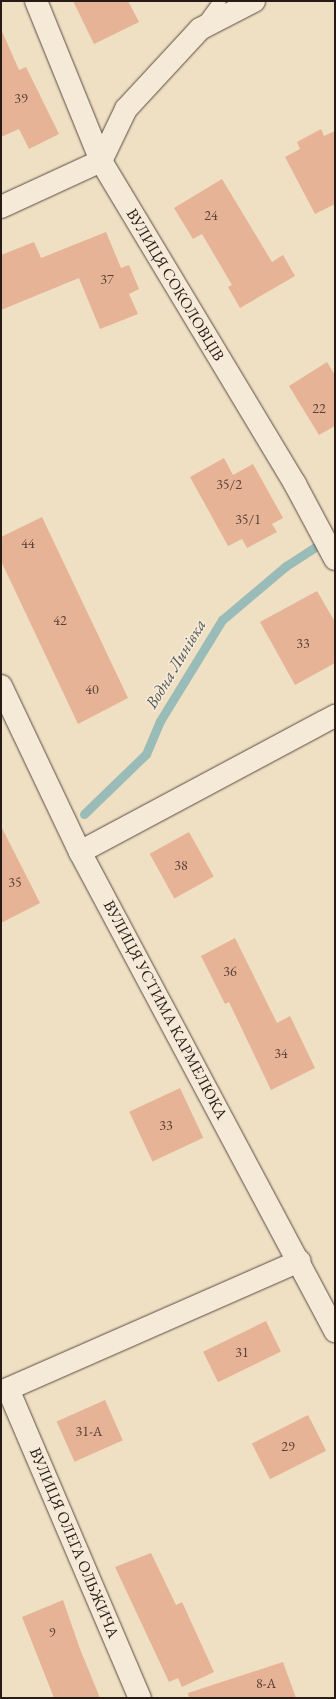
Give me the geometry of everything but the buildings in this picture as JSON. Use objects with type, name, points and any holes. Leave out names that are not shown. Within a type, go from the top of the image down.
[{"type":"street","name":"ВУЛИЦЯ СОКОЛОВЦІВ","points":[[36,1],[100,161],[295,484],[335,559]]},
{"type":"street","points":[[1,207],[100,161],[126,109],[200,29],[254,1]]},
{"type":"street","name":"ВУЛИЦЯ УСТИМА КАРМЕЛЮКА","points":[[1,686],[80,852],[335,1331]]},
{"type":"street","points":[[80,852],[335,716]]},
{"type":"street","points":[[4,1390],[299,1261]]},
{"type":"street","name":"ВУЛИЦЯ ОЛЕГА ОЛЬЖИЧА","points":[[4,1390],[140,1698]]},
{"type":"lane","points":[[200,29],[220,1]]},
{"type":"waterway","name":"Водна Линівка","points":[[84,814],[146,754],[160,721],[222,620],[286,566],[315,547]]}]
